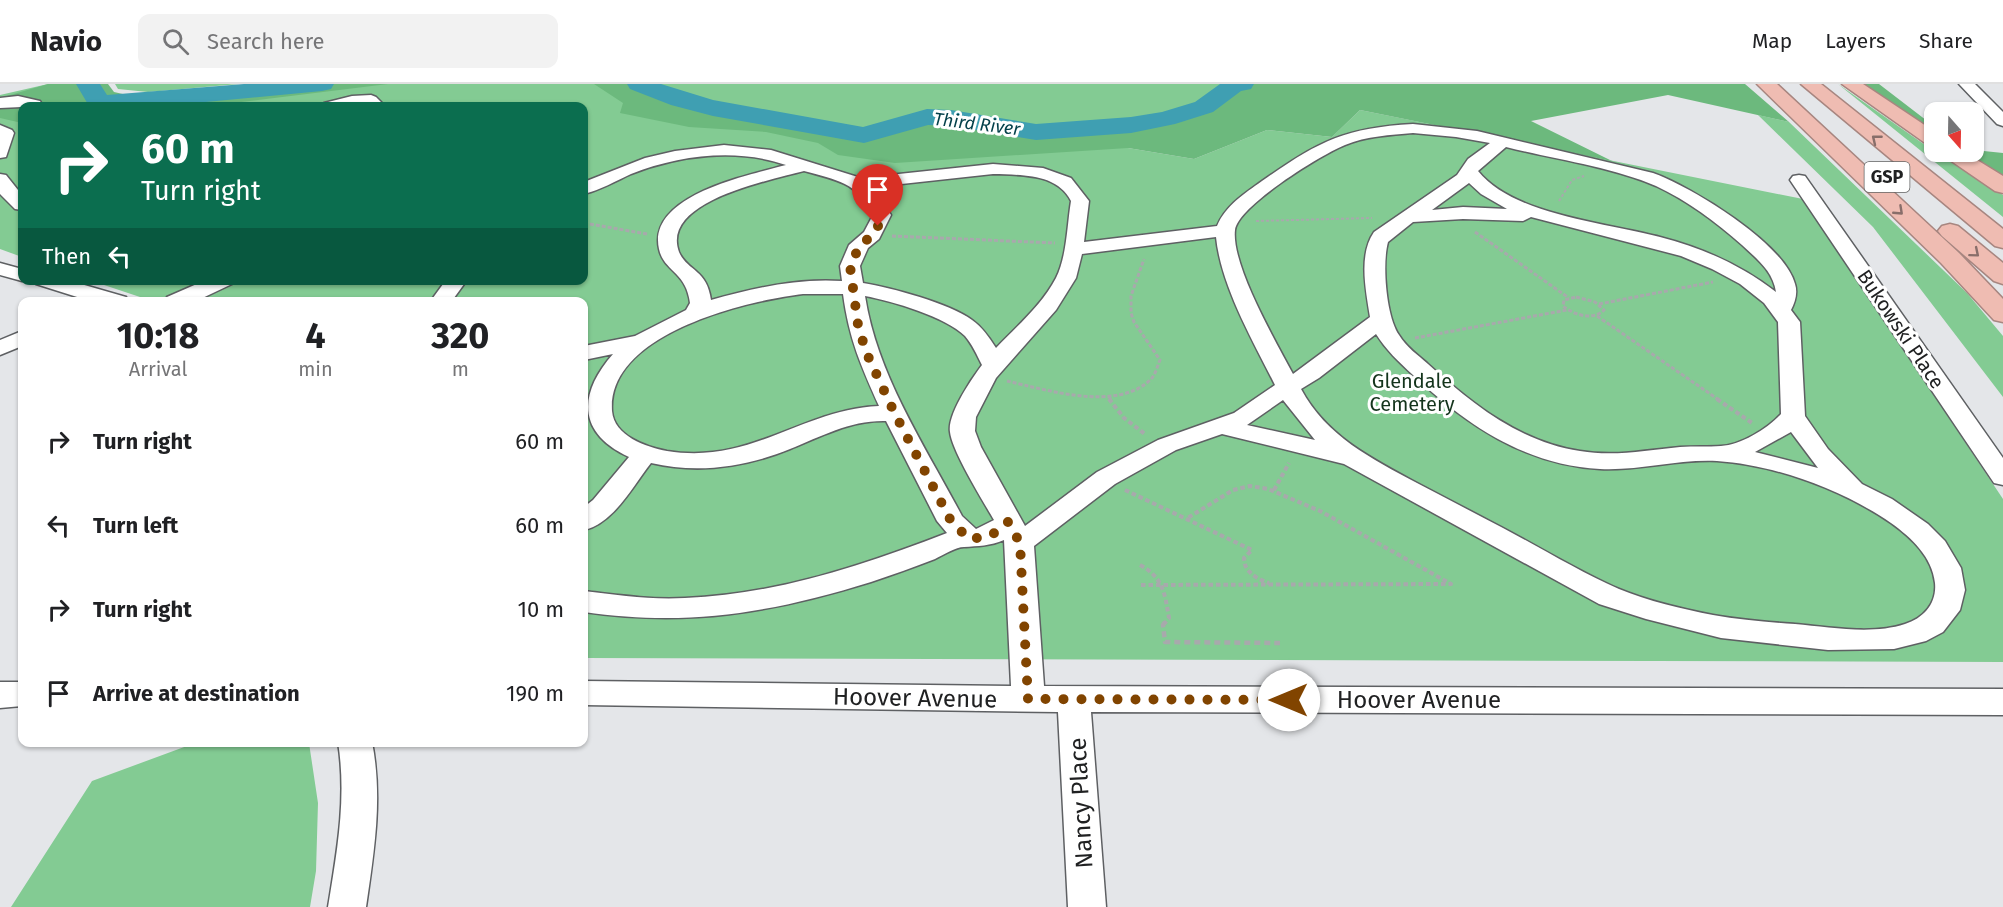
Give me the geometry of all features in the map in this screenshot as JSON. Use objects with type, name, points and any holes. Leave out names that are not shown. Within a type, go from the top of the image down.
[{"type":"highway","name":"GSP","points":[[1766,84],[1867,160],[2003,276]]},
{"type":"highway","points":[[1766,84],[1950,258],[2003,314]]},
{"type":"highway","name":"GSP","points":[[1810,84],[2003,241]]},
{"type":"highway","points":[[1851,84],[1924,134]]},
{"type":"highway","points":[[1966,162],[2003,186]]},
{"type":"street","points":[[1967,84],[2003,121]]},
{"type":"street","points":[[351,102],[362,100],[373,102]]},
{"type":"street","points":[[0,103],[18,102]]},
{"type":"street","points":[[2,141],[18,127]]},
{"type":"street","points":[[1074,247],[1140,242],[1226,225],[1245,202],[1297,164],[1331,143],[1349,137],[1392,129],[1419,128],[1502,142],[1640,174],[1672,187],[1709,209],[1767,256],[1781,274],[1788,289],[1787,300],[1781,309]]},
{"type":"street","points":[[1224,427],[1300,444],[1359,464],[1610,597],[1650,610],[1735,630],[1863,641],[1914,634],[1931,624],[1945,609],[1950,591],[1949,573],[1940,555],[1925,537],[1902,518],[1862,495],[1807,472],[1733,455],[1693,454],[1617,462],[1582,460],[1525,444],[1485,424],[1461,406],[1394,342],[1386,333],[1381,319],[1375,247],[1382,236],[1464,179],[1474,163],[1502,142]]},
{"type":"street","points":[[588,187],[620,172],[680,156],[706,152],[752,152],[770,155],[861,183],[966,170],[1017,170],[1054,176],[1069,185],[1080,201],[1074,247],[1066,278],[1061,288],[990,371],[964,417],[962,431],[968,447],[1014,532],[1028,699]]},
{"type":"street","points":[[693,315],[701,303],[698,283],[676,261],[666,243],[664,234],[674,217],[696,202],[751,180],[805,166]]},
{"type":"street","points":[[1469,171],[1481,187],[1489,192],[1547,217],[1694,254],[1761,288],[1781,309],[1789,322],[1793,416],[1819,454],[1862,495]]},
{"type":"street","name":"Bukowski Place","points":[[1799,180],[2003,477]]},
{"type":"street","points":[[861,183],[877,200],[882,215],[872,236],[860,245],[853,256],[850,266],[858,325],[863,343],[895,414],[951,521],[969,539],[1000,532],[1014,532],[1162,448],[1224,427],[1243,418],[1311,373],[1381,319]]},
{"type":"street","points":[[10,184],[18,198]]},
{"type":"street","points":[[1407,217],[1490,213],[1547,217]]},
{"type":"street","points":[[1226,225],[1227,251],[1244,295],[1288,387],[1304,415],[1322,435],[1359,464]]},
{"type":"street","points":[[0,268],[18,274]]},
{"type":"street","points":[[60,285],[99,297]]},
{"type":"street","points":[[186,297],[214,285]]},
{"type":"street","points":[[444,297],[453,285]]},
{"type":"street","points":[[895,414],[868,414],[840,419],[761,451],[723,460],[695,462],[645,454],[626,446],[601,422],[598,410],[600,395],[609,375],[624,356],[642,341],[693,315],[722,304],[771,292],[818,287],[875,291],[930,308],[963,323],[974,332],[990,371]]},
{"type":"street","points":[[0,348],[18,340]]},
{"type":"street","points":[[588,352],[642,341]]},
{"type":"street","points":[[1720,455],[1747,447],[1770,435],[1785,425],[1793,416]]},
{"type":"street","points":[[588,518],[603,506],[645,454]]},
{"type":"street","points":[[588,602],[641,609],[685,610],[754,603],[865,576],[965,536]]},
{"type":"street","name":"Hoover Avenue","points":[[588,693],[1028,699],[2003,702]]},
{"type":"street","points":[[0,695],[18,694]]},
{"type":"street","name":"Nancy Place","points":[[1074,699],[1087,907]]},
{"type":"street","points":[[347,907],[360,804],[359,761],[356,747]]},
{"type":"path","points":[[1547,217],[1572,180],[1587,175],[1597,164]]},
{"type":"path","points":[[1450,214],[1569,298],[1583,298],[1599,304],[1604,310],[1597,316]]},
{"type":"path","points":[[1226,225],[1407,217]]},
{"type":"path","points":[[588,224],[648,234],[655,241],[666,243]]},
{"type":"path","points":[[872,236],[1074,247]]},
{"type":"path","points":[[990,371],[1076,394],[1109,398],[1137,390],[1149,383],[1159,368],[1160,360],[1138,330],[1129,311],[1132,291],[1146,255],[1140,242]]},
{"type":"path","points":[[1599,304],[1743,277]]},
{"type":"path","points":[[1567,310],[1562,303],[1569,298]]},
{"type":"path","points":[[1394,342],[1567,310],[1583,316],[1597,316],[1770,435]]},
{"type":"path","points":[[1109,398],[1124,418],[1162,448]]},
{"type":"path","points":[[1274,490],[1300,444]]},
{"type":"path","points":[[1103,480],[1252,550],[1244,558],[1244,564],[1249,573],[1256,579],[1276,584]]},
{"type":"path","points":[[1141,585],[1451,584],[1339,522],[1274,490],[1251,486],[1236,489],[1186,519]]},
{"type":"path","points":[[1140,565],[1154,570],[1160,577],[1168,618],[1163,625],[1165,642],[1280,643]]},
{"type":"green space","points":[[48,84],[73,84],[31,102],[18,102],[18,256],[0,249],[0,95]]},
{"type":"green space","points":[[48,84],[108,84],[114,92],[136,97],[272,84],[388,84],[241,102],[18,102],[18,122],[0,118],[0,98]]},
{"type":"green space","points":[[115,84],[239,84],[148,92],[118,89]]},
{"type":"green space","name":"Glendale Cemetery","points":[[352,84],[625,84],[662,100],[834,139],[1128,148],[1194,159],[1267,130],[1332,137],[1360,110],[1803,199],[2003,499],[2003,662],[588,658],[588,297],[140,297],[104,285],[588,285],[588,102],[179,102]]},
{"type":"green space","points":[[594,84],[639,84],[680,100],[713,108],[864,135],[927,117],[951,118],[1036,132],[1131,125],[1166,119],[1204,107],[1234,85],[1242,84],[1745,84],[1789,122],[1668,95],[1531,121],[1612,161],[1360,110],[1332,137],[1267,130],[1194,159],[1128,148],[895,163],[838,155],[818,143],[766,132],[689,127],[620,113],[623,103]]},
{"type":"green space","points":[[639,84],[1242,84],[1234,85],[1204,107],[1166,119],[1131,125],[1036,132],[927,117],[864,135],[713,108],[680,100]]},
{"type":"green space","points":[[1838,84],[1924,144],[1924,153]]},
{"type":"green space","points":[[1859,84],[1879,84],[1924,119],[1924,129]]},
{"type":"green space","points":[[1758,115],[1789,122],[1967,293],[2003,336],[2003,397],[1873,227]]},
{"type":"green space","points":[[1984,151],[2003,153],[2003,181],[1973,162],[1984,162]]},
{"type":"green space","points":[[1935,162],[1951,162],[2003,195],[2003,217]]},
{"type":"green space","points":[[184,747],[310,747],[318,803],[316,871],[310,907],[11,907],[92,781]]},
{"type":"waterway","name":"Third River","points":[[88,84],[98,102]]},
{"type":"waterway","name":"Third River","points":[[132,102],[322,84]]},
{"type":"waterway","name":"Third River","points":[[639,84],[680,100],[713,108],[864,135],[927,117],[951,118],[1036,132],[1131,125],[1166,119],[1204,107],[1234,85],[1242,84]]},
{"type":"route","points":[[878,226],[872,236],[860,245],[850,266],[854,304],[866,352],[895,414],[951,521],[969,539],[1000,532],[1008,522],[1020,543],[1028,699],[1289,700]]}]
